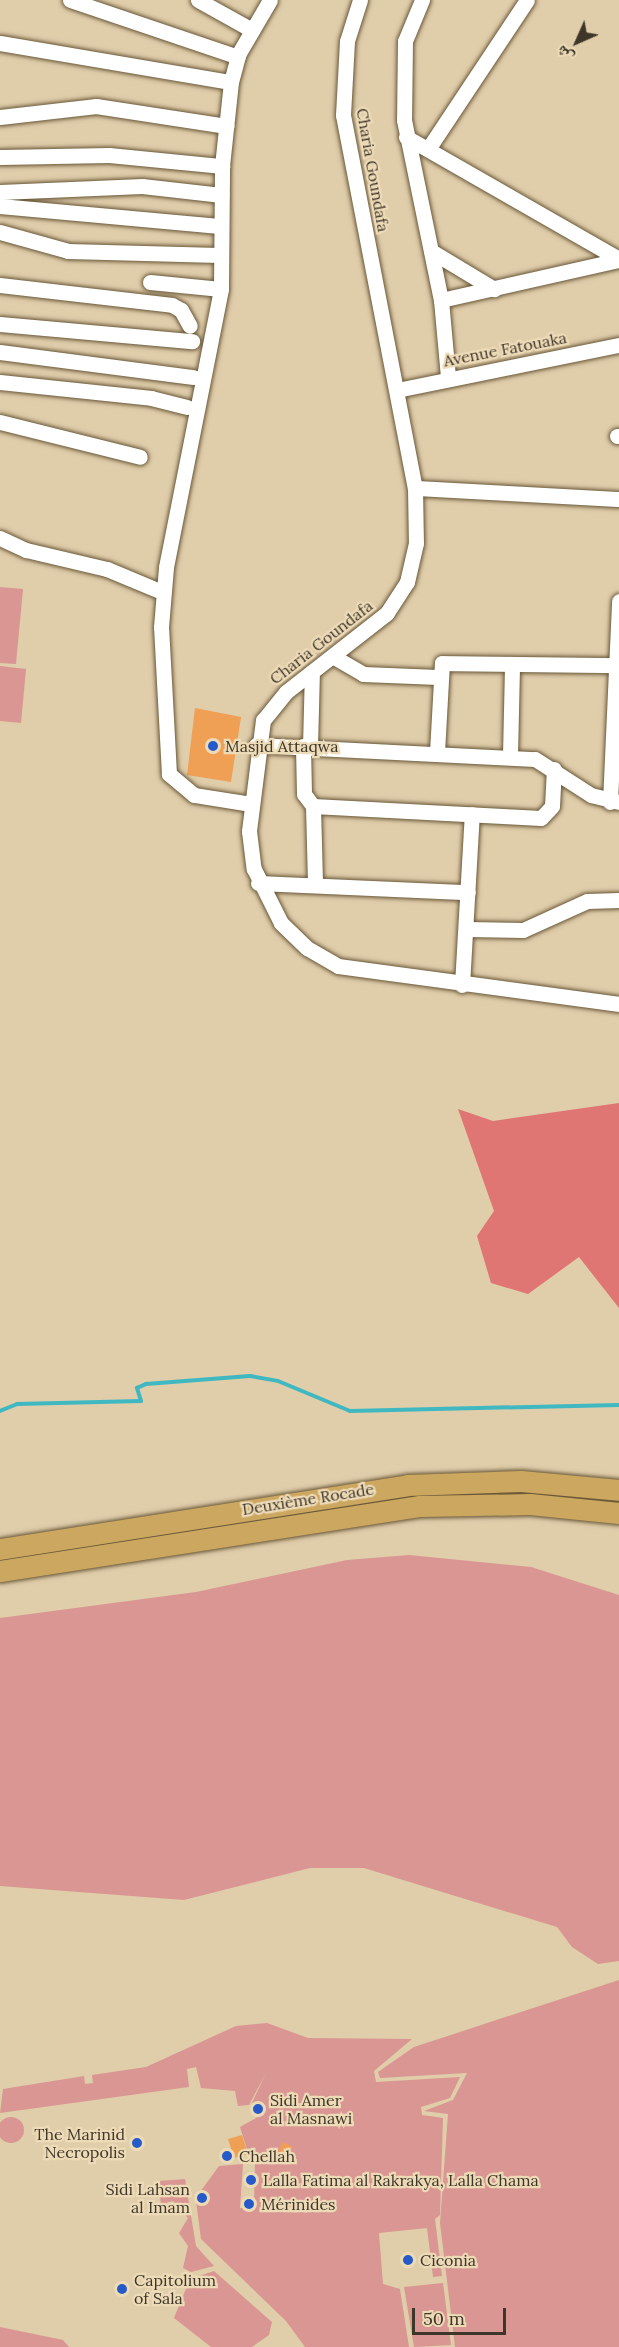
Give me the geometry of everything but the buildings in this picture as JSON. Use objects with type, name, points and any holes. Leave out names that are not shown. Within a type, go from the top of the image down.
[{"type":"highway","name":"Deuxième Rocade","points":[[0,1550],[407,1485],[521,1481],[619,1490]]},
{"type":"highway","name":"Deuxième Rocade","points":[[0,1571],[420,1506],[530,1504],[619,1513]]},
{"type":"street","points":[[70,0],[238,57]]},
{"type":"street","points":[[198,0],[252,30]]},
{"type":"street","points":[[251,804],[194,795],[169,774],[162,592],[221,289],[219,226],[222,166],[231,82],[238,57],[270,0]]},
{"type":"street","name":"Charia Goundafa","points":[[360,0],[346,41],[344,115],[415,488],[416,543],[407,582],[374,627],[275,702],[256,745],[251,804],[251,856],[258,883],[280,923],[321,958],[374,975],[619,1004]]},
{"type":"street","points":[[422,0],[405,41],[406,137],[441,300],[448,377]]},
{"type":"street","points":[[430,146],[527,0]]},
{"type":"street","points":[[0,43],[231,82]]},
{"type":"street","points":[[0,117],[96,106],[226,126]]},
{"type":"street","points":[[406,137],[430,146],[619,260]]},
{"type":"street","points":[[0,157],[109,155],[222,166]]},
{"type":"street","points":[[0,192],[142,186],[221,195]]},
{"type":"street","points":[[0,206],[219,226]]},
{"type":"street","points":[[0,232],[68,251],[219,255]]},
{"type":"street","points":[[431,252],[494,289]]},
{"type":"street","points":[[441,300],[619,260]]},
{"type":"street","points":[[150,282],[221,289]]},
{"type":"street","points":[[0,285],[172,305],[181,310],[191,334],[0,324]]},
{"type":"street","name":"Avenue Fatouaka","points":[[397,390],[448,377],[619,345]]},
{"type":"street","points":[[0,352],[193,377]]},
{"type":"street","points":[[0,382],[151,398],[187,407]]},
{"type":"street","points":[[0,422],[141,457]]},
{"type":"street","points":[[415,488],[619,499]]},
{"type":"street","points":[[0,538],[26,550],[107,569],[162,592]]},
{"type":"street","points":[[256,745],[510,755],[554,769],[615,802],[615,665],[619,601]]},
{"type":"street","points":[[334,657],[363,674],[438,677]]},
{"type":"street","points":[[437,752],[438,677],[444,663],[615,665]]},
{"type":"street","points":[[510,755],[512,664]]},
{"type":"street","points":[[312,672],[303,794],[313,806],[315,882]]},
{"type":"street","points":[[313,806],[546,816],[554,769]]},
{"type":"street","points":[[462,985],[472,814]]},
{"type":"street","points":[[258,883],[315,882],[468,892]]},
{"type":"street","points":[[467,929],[523,930],[587,901],[619,900]]},
{"type":"shaded area","points":[[0,587],[23,589],[16,664],[0,663]]},
{"type":"shaded area","points":[[0,666],[26,669],[21,723],[0,721]]},
{"type":"shaded area","points":[[619,1103],[619,1308],[579,1257],[528,1294],[491,1283],[477,1236],[494,1211],[458,1109],[493,1121]]},
{"type":"shaded area","points":[[513,1491],[619,1504],[513,1494],[412,1498],[0,1561],[410,1494]]},
{"type":"shaded area","points":[[409,1555],[531,1567],[619,1595],[619,1961],[598,1964],[572,1947],[557,1927],[364,1868],[310,1868],[184,1900],[0,1886],[0,1618],[196,1592],[347,1560]]},
{"type":"shaded area","points":[[619,1980],[619,2347],[455,2347],[440,2223],[448,2114],[424,2111],[453,2100],[467,2073],[380,2078],[378,2072],[414,2047]]},
{"type":"shaded area","points":[[267,2023],[308,2038],[412,2039],[374,2071],[376,2082],[460,2077],[450,2098],[421,2107],[422,2115],[443,2118],[440,2215],[435,2219],[442,2276],[433,2277],[427,2228],[379,2233],[383,2284],[400,2289],[409,2347],[305,2347],[286,2321],[201,2239],[196,2201],[204,2203],[207,2195],[200,2192],[219,2166],[243,2164],[240,2208],[254,2208],[255,2163],[269,2158],[250,2159],[240,2127],[263,2114],[261,2104],[251,2105],[266,2073],[249,2105],[238,2106],[235,2091],[201,2088],[196,2067],[187,2069],[189,2087],[0,2113],[3,2089],[84,2076],[85,2084],[93,2083],[92,2075],[146,2067],[236,2026]]},
{"type":"shaded area","points":[[11,2117],[20,2121],[24,2130],[20,2139],[11,2143],[2,2139],[-2,2130],[2,2121]]},
{"type":"shaded area","points":[[185,2179],[196,2246],[214,2266],[191,2272],[183,2268],[188,2246],[179,2233],[188,2218],[173,2201],[161,2204],[158,2181]]},
{"type":"shaded area","points":[[214,2271],[272,2322],[269,2335],[252,2347],[211,2347],[174,2318],[190,2279]]},
{"type":"shaded area","points":[[443,2283],[451,2345],[414,2347],[404,2287]]},
{"type":"shaded area","points":[[0,2327],[63,2340],[69,2347],[0,2347]]},
{"type":"waterway","points":[[0,1411],[17,1404],[141,1401],[137,1388],[146,1384],[250,1376],[278,1381],[350,1411],[619,1405]]},
{"type":"place","name":"Masjid Attaqwa","points":[[213,746]]},
{"type":"place","name":"Sidi Amer al Masnawi","points":[[258,2109]]},
{"type":"place","name":"The Marinid Necropolis","points":[[137,2143]]},
{"type":"place","name":"Chellah","points":[[227,2156]]},
{"type":"place","name":"Lalla Fatima al Rakrakya, Lalla Chama","points":[[251,2180]]},
{"type":"place","name":"Sidi Lahsan al Imam","points":[[202,2198]]},
{"type":"place","name":"Mérinides","points":[[249,2204]]},
{"type":"place","name":"Ciconia","points":[[408,2260]]},
{"type":"place","name":"Capitolium of Sala","points":[[122,2289]]}]
